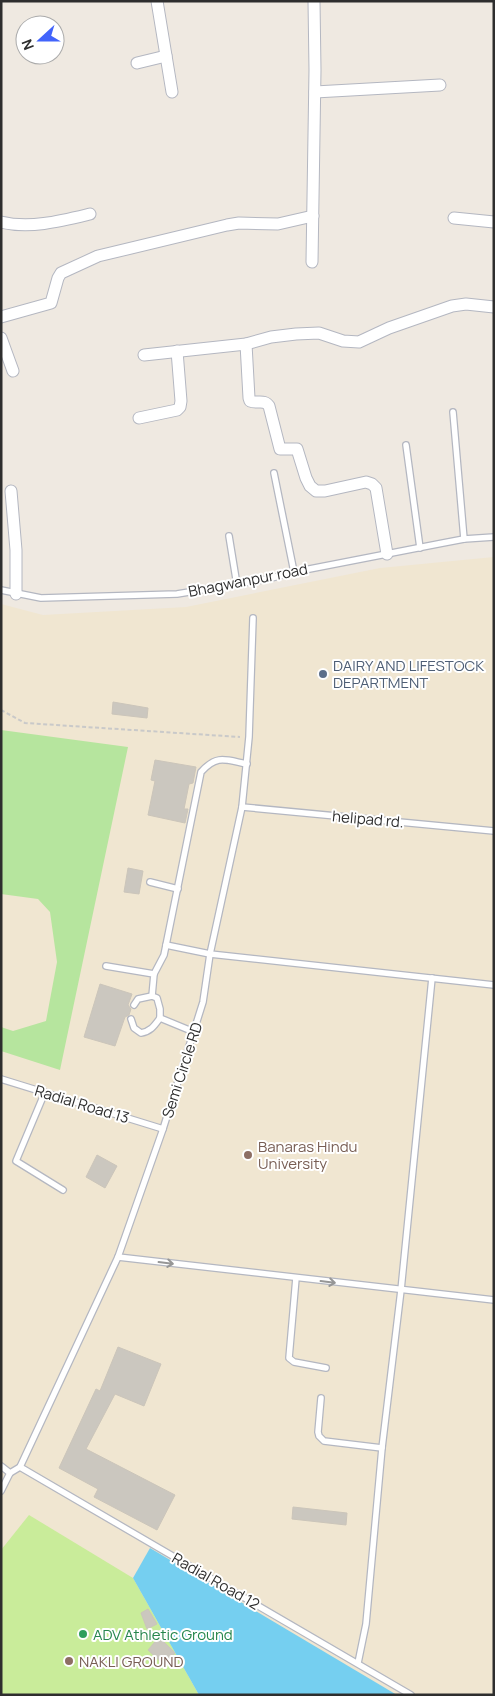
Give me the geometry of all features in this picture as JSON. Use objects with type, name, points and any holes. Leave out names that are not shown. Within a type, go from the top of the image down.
[{"type":"street","points":[[157,1],[172,92]]},
{"type":"street","points":[[312,262],[315,92],[314,1]]},
{"type":"street","points":[[137,63],[166,56]]},
{"type":"street","points":[[315,92],[440,85]]},
{"type":"street","points":[[1,222],[22,225],[41,224],[90,214]]},
{"type":"street","points":[[1,317],[51,303],[61,273],[98,256],[227,225],[239,223],[278,224],[313,216]]},
{"type":"street","points":[[454,218],[494,222]]},
{"type":"street","points":[[144,354],[246,344],[271,338],[310,333],[326,335],[350,342],[359,342],[389,328],[452,306],[466,304],[494,307]]},
{"type":"street","points":[[1,338],[13,371]]},
{"type":"street","points":[[246,344],[249,398],[250,401],[255,403],[263,401],[269,406],[280,449],[297,449],[306,478],[310,486],[316,491],[325,491],[366,482],[372,484],[376,488],[386,554]]},
{"type":"street","points":[[139,418],[177,410],[180,407],[182,401],[177,351]]},
{"type":"street","points":[[11,491],[16,550],[16,594]]},
{"type":"lane","points":[[453,412],[464,539]]},
{"type":"lane","points":[[406,445],[420,548]]},
{"type":"lane","points":[[274,473],[294,572]]},
{"type":"lane","points":[[229,536],[237,585]]},
{"type":"lane","name":"Bhagwanpur road","points":[[1,590],[41,598],[177,594],[237,585],[464,539],[494,537]]},
{"type":"lane","name":"Semi Circle RD","points":[[20,1467],[118,1257],[163,1129],[204,1002],[210,954],[242,807],[249,738],[253,618]]},
{"type":"lane","points":[[152,996],[154,974],[160,965],[166,945],[201,772],[208,764],[218,759],[247,764]]},
{"type":"lane","name":"helipad rd.","points":[[242,807],[494,831]]},
{"type":"lane","points":[[150,882],[178,889]]},
{"type":"lane","points":[[166,945],[210,954],[494,985]]},
{"type":"lane","points":[[106,966],[154,974]]},
{"type":"lane","points":[[358,1663],[366,1624],[382,1448],[401,1290],[432,978]]},
{"type":"lane","points":[[131,1020],[134,1028],[141,1033],[147,1032],[160,1018],[157,998],[152,996],[138,999],[134,1005]]},
{"type":"lane","points":[[160,1018],[194,1032]]},
{"type":"lane","name":"Radial Road 13","points":[[1,1078],[163,1129]]},
{"type":"lane","points":[[45,1092],[16,1161],[63,1190]]},
{"type":"lane","points":[[118,1257],[494,1300]]},
{"type":"lane","points":[[296,1278],[289,1358],[294,1362],[326,1368]]},
{"type":"lane","points":[[321,1398],[318,1432],[324,1441],[382,1448]]},
{"type":"lane","points":[[1,1466],[10,1473]]},
{"type":"lane","points":[[1,1491],[10,1473],[20,1467]]},
{"type":"lane","name":"Radial Road 12","points":[[20,1467],[412,1695]]},
{"type":"path","points":[[1,710],[24,723],[249,738]]},
{"type":"shaded area","name":"Banaras Hindu University","points":[[494,557],[494,1695],[1,1695],[1,604],[43,615],[186,607],[380,568]]},
{"type":"green space","points":[[1,730],[128,747],[60,1070],[1,1051],[1,1027],[13,1031],[46,1021],[57,962],[50,912],[38,899],[1,894]]},
{"type":"green space","name":"ADV Athletic Ground","points":[[29,1515],[133,1578],[199,1695],[1,1695],[1,1550]]},
{"type":"water","points":[[150,1548],[397,1695],[199,1695],[133,1578]]},
{"type":"building","points":[[113,702],[148,708],[147,718],[112,714]]},
{"type":"building","points":[[155,760],[196,767],[193,783],[189,784],[184,809],[188,809],[185,823],[148,815],[155,781],[151,780]]},
{"type":"building","points":[[128,868],[143,871],[139,894],[124,892]]},
{"type":"building","points":[[100,984],[132,994],[128,1005],[131,1009],[129,1015],[125,1017],[115,1046],[84,1037]]},
{"type":"building","points":[[97,1155],[117,1166],[105,1188],[86,1177]]},
{"type":"building","points":[[118,1347],[161,1364],[144,1406],[115,1394],[86,1449],[175,1495],[157,1530],[94,1497],[98,1489],[59,1468],[96,1389],[100,1391]]},
{"type":"building","points":[[293,1507],[347,1513],[346,1525],[292,1519]]},
{"type":"building","points":[[148,1609],[157,1624],[147,1629],[141,1613]]},
{"type":"building","points":[[159,1637],[175,1653],[164,1665],[148,1650]]},
{"type":"place","name":"DAIRY AND LIFESTOCK DEPARTMENT","points":[[323,674]]},
{"type":"place","name":"Banaras Hindu University","points":[[248,1155]]},
{"type":"place","name":"ADV Athletic Ground","points":[[83,1634]]},
{"type":"place","name":"NAKLI GROUND","points":[[69,1661]]}]
